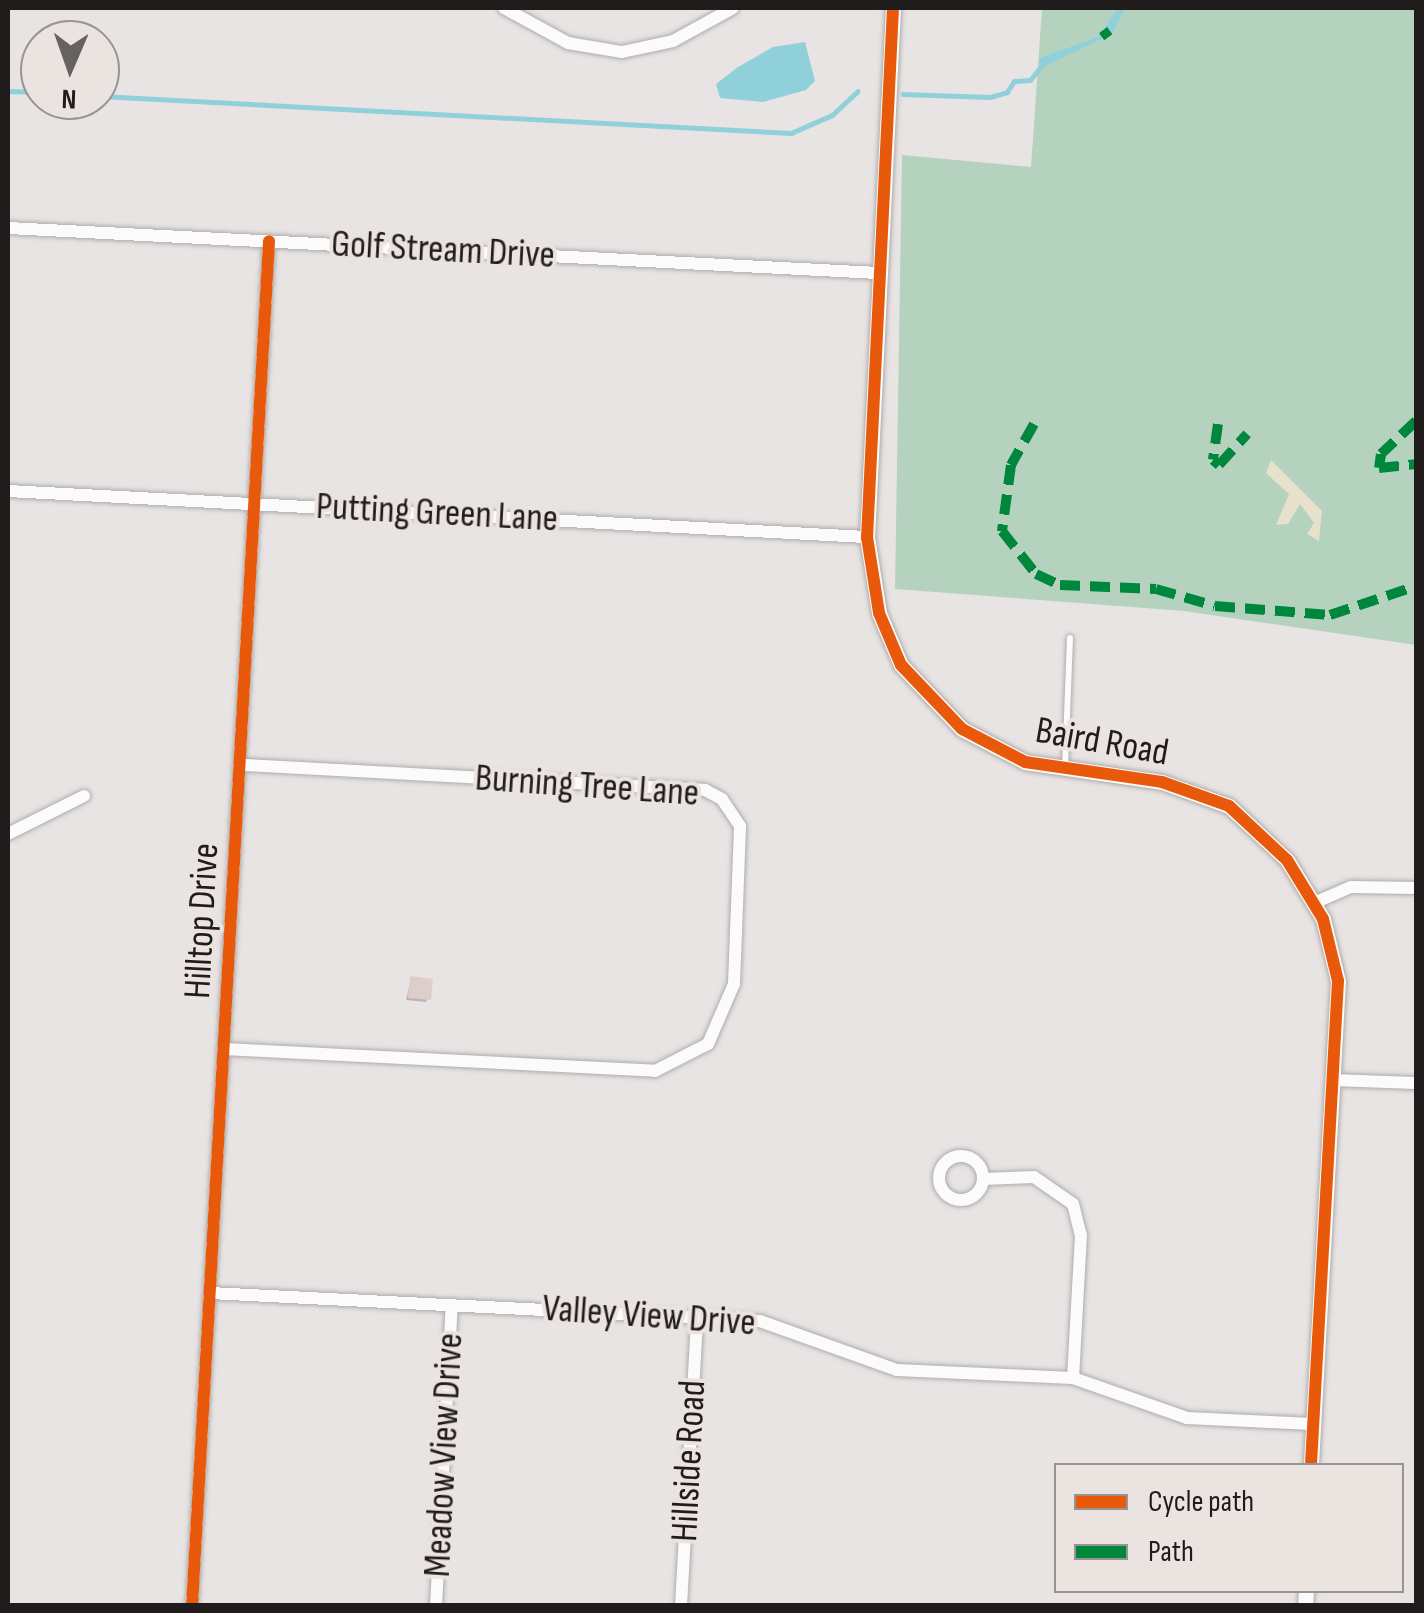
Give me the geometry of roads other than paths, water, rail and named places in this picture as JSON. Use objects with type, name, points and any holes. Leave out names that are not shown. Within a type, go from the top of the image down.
[{"type":"street","points":[[504,8],[568,44],[622,52],[672,41],[732,8]]},
{"type":"street","name":"Baird Road","points":[[893,8],[867,537],[888,639],[920,690],[992,749],[1065,770],[1162,782],[1229,806],[1271,841],[1314,904],[1332,945],[1338,982],[1311,1463]]},
{"type":"street","name":"Golf Stream Drive","points":[[8,228],[878,273]]},
{"type":"street","name":"Hilltop Drive","points":[[192,1606],[269,241]]},
{"type":"street","name":"Putting Green Lane","points":[[8,491],[867,537]]},
{"type":"street","name":"Burning Tree Lane","points":[[224,1049],[655,1071],[708,1044],[734,984],[740,826],[734,811],[705,790],[242,765]]},
{"type":"street","points":[[8,834],[84,796]]},
{"type":"street","points":[[1314,904],[1351,888],[1416,888]]},
{"type":"street","points":[[1332,1080],[1416,1084]]},
{"type":"street","points":[[983,1179],[1034,1177],[1073,1204],[1080,1234],[1072,1378]]},
{"type":"street","name":"Valley View Drive","points":[[210,1293],[697,1317],[784,1327],[897,1370],[1072,1378],[1187,1418],[1312,1424]]},
{"type":"street","name":"Meadow View Drive","points":[[436,1606],[452,1305]]},
{"type":"street","name":"Hillside Road","points":[[681,1606],[697,1317]]},
{"type":"lane","points":[[1065,770],[1070,638]]},
{"type":"water","points":[[1118,8],[1125,8],[1112,34],[1039,69],[1040,58],[1098,37]]},
{"type":"water","points":[[805,42],[815,81],[806,90],[763,102],[720,98],[716,84],[738,67],[773,47]]},
{"type":"waterway","points":[[903,94],[990,97],[1007,92],[1014,81],[1030,80],[1046,60]]},
{"type":"waterway","points":[[8,91],[20,91]]},
{"type":"waterway","points":[[120,97],[791,133],[832,115],[858,91]]}]
